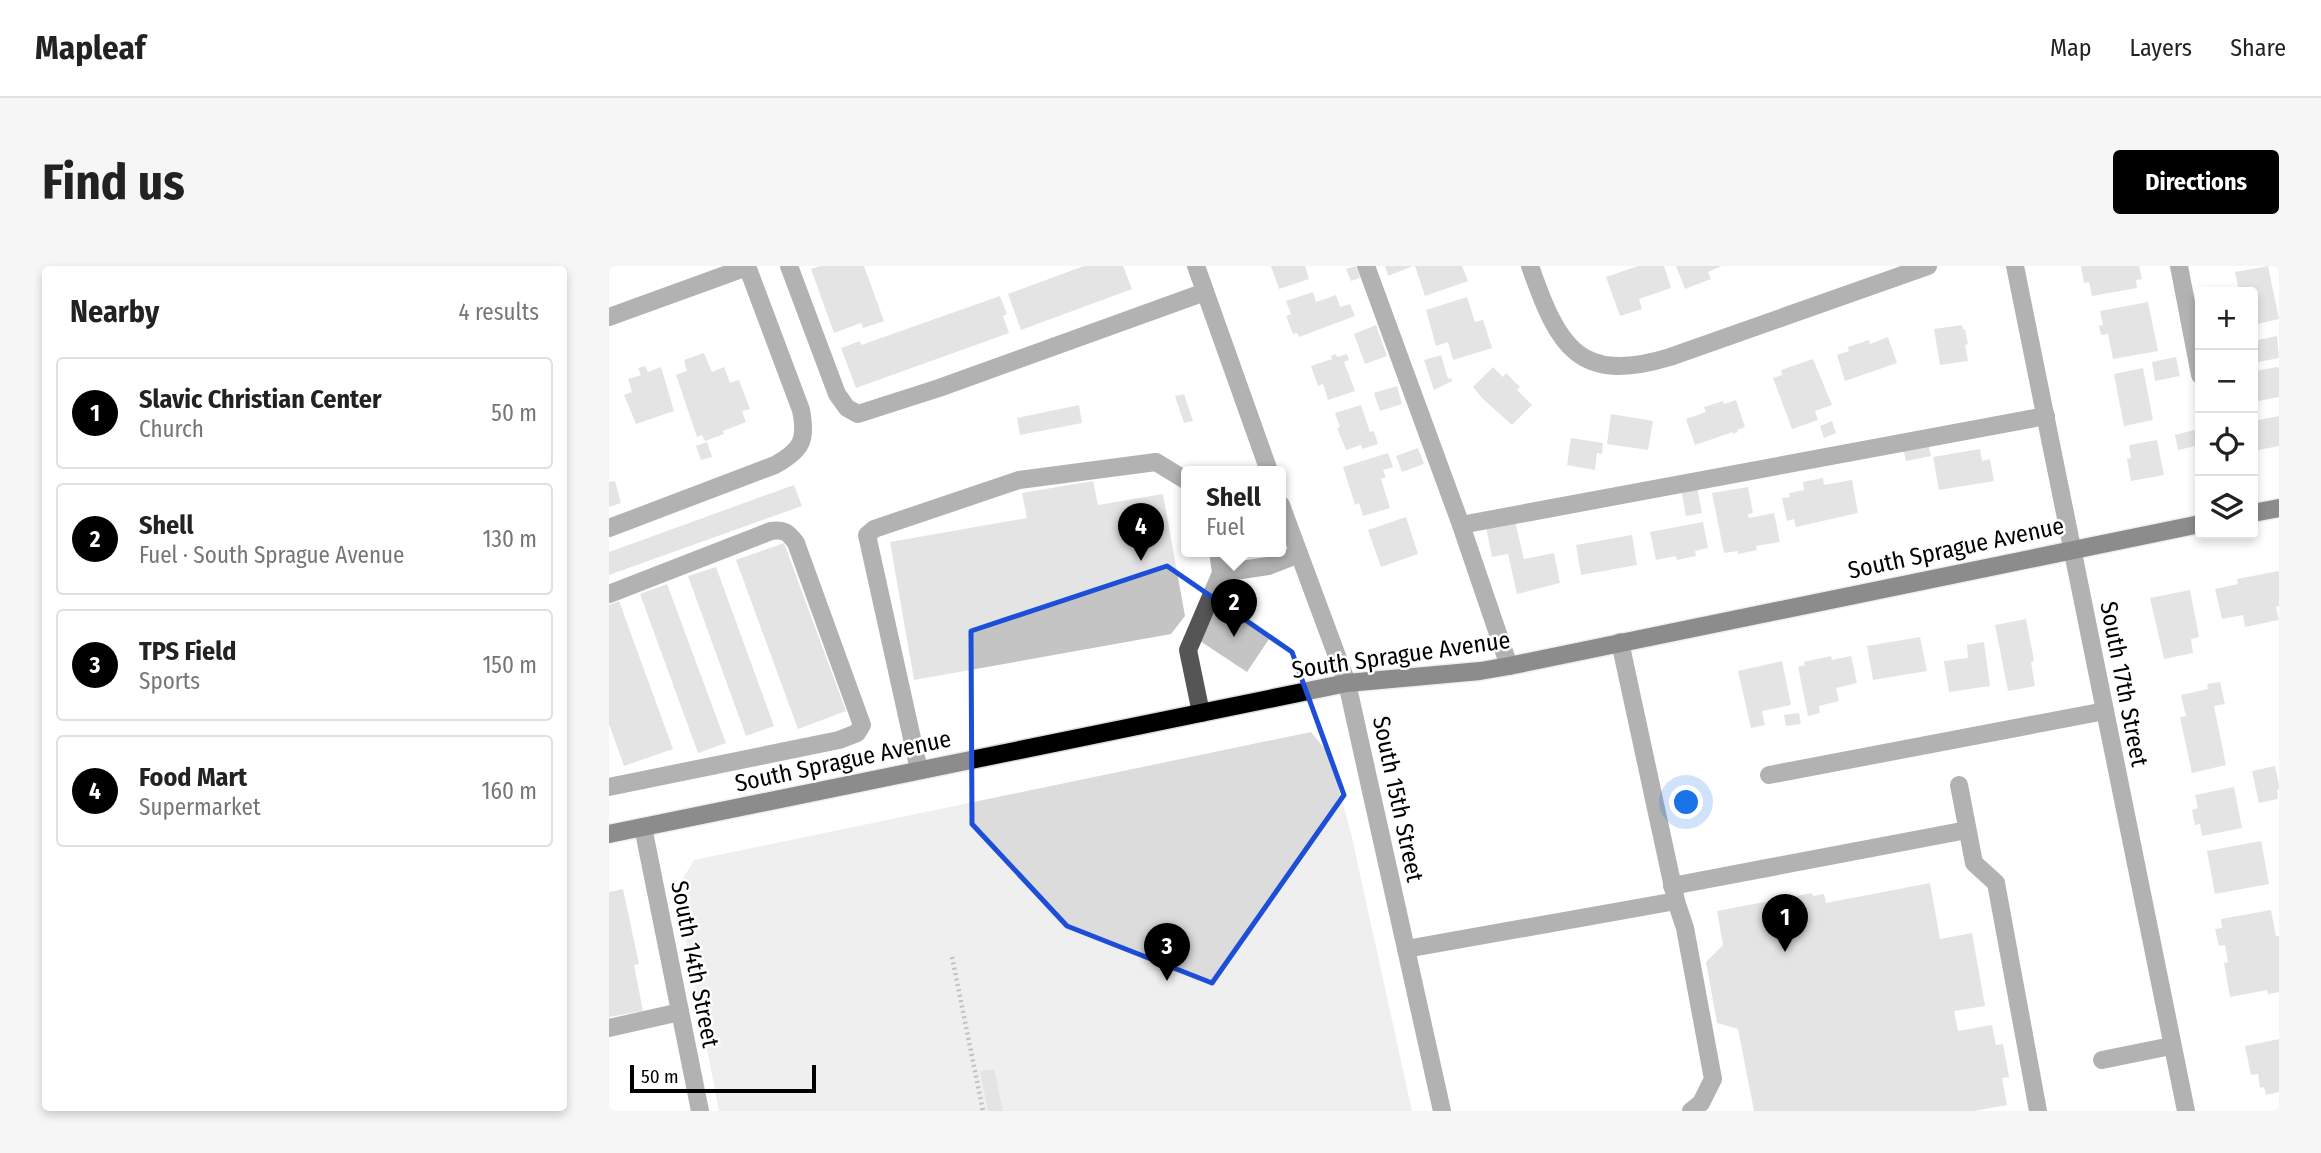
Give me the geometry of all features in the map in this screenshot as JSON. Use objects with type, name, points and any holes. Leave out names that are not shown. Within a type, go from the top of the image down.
[{"type":"main road","points":[[2258,512],[2279,508]]},
{"type":"main road","name":"South Sprague Avenue","points":[[609,834],[1347,683],[1509,666],[2195,525]]},
{"type":"street","points":[[789,266],[837,394],[847,408],[858,414],[939,388],[1205,292]]},
{"type":"street","points":[[1196,266],[1267,466]]},
{"type":"street","points":[[1366,266],[1461,525],[1509,666]]},
{"type":"street","points":[[1530,266],[1554,325],[1575,351],[1591,363],[1608,366],[1644,365],[1928,266]]},
{"type":"street","name":"South 17th Street","points":[[2015,266],[2186,1111]]},
{"type":"street","points":[[2179,266],[2195,350]]},
{"type":"street","points":[[609,317],[747,267],[801,410],[804,434],[797,450],[775,465],[609,528]]},
{"type":"street","points":[[1461,525],[2046,416]]},
{"type":"street","points":[[919,770],[867,535],[874,530],[1019,480],[1156,462],[1181,477]]},
{"type":"street","name":"South 15th Street","points":[[1286,519],[1347,683],[1441,1111]]},
{"type":"street","points":[[609,594],[771,531],[782,530],[790,534],[796,543],[862,725],[857,733],[839,740],[609,787]]},
{"type":"street","points":[[1221,572],[1268,566],[1299,554]]},
{"type":"street","points":[[1201,713],[1188,650],[1221,572],[1219,557]]},
{"type":"street","points":[[1620,642],[1674,894],[1685,928],[1713,1079],[1701,1103],[1691,1111]]},
{"type":"street","points":[[1769,775],[2105,711]]},
{"type":"street","points":[[1959,785],[1974,863],[1996,883],[2038,1111]]},
{"type":"street","name":"South 14th Street","points":[[643,827],[699,1111]]},
{"type":"street","points":[[1406,949],[1967,830]]},
{"type":"street","points":[[609,1028],[680,1012]]},
{"type":"street","points":[[2102,1060],[2171,1046]]},
{"type":"path","points":[[952,957],[983,1111]]},
{"type":"highlighted area","points":[[1167,566],[1292,652],[1344,795],[1212,983],[1067,926],[972,824],[971,631]]},
{"type":"shaded area","points":[[1311,732],[1329,754],[1351,833],[1412,1111],[719,1111],[676,890],[694,860]]},
{"type":"building","points":[[820,266],[864,266],[884,321],[863,328],[861,323],[834,333],[811,269]]},
{"type":"building","points":[[1084,266],[1123,266],[1132,289],[1021,330],[1008,294]]},
{"type":"building","points":[[1271,266],[1305,266],[1309,279],[1279,289]]},
{"type":"building","points":[[1356,266],[1360,278],[1351,281],[1346,269]]},
{"type":"building","points":[[1385,266],[1413,266],[1388,276]]},
{"type":"building","points":[[1415,266],[1462,266],[1468,281],[1425,296]]},
{"type":"building","points":[[1638,266],[1664,266],[1671,288],[1639,299],[1642,309],[1620,316],[1606,277]]},
{"type":"building","points":[[1676,266],[1722,266],[1708,272],[1711,279],[1685,289]]},
{"type":"building","points":[[2081,266],[2139,266],[2142,279],[2136,280],[2137,288],[2092,296],[2089,282],[2084,283]]},
{"type":"building","points":[[2268,266],[2279,319],[2258,324],[2258,287],[2238,287],[2235,272]]},
{"type":"building","points":[[1313,292],[1316,302],[1336,295],[1340,307],[1350,304],[1355,316],[1299,337],[1297,333],[1293,334],[1286,316],[1291,314],[1286,301]]},
{"type":"building","points":[[1000,296],[1007,314],[1003,316],[1009,333],[856,388],[841,348],[860,341],[861,345]]},
{"type":"building","points":[[1467,297],[1475,322],[1483,320],[1492,348],[1453,360],[1448,342],[1436,346],[1426,310]]},
{"type":"building","points":[[2148,302],[2158,351],[2113,359],[2108,334],[2101,335],[2099,326],[2103,325],[2100,311]]},
{"type":"building","points":[[1376,325],[1387,356],[1365,364],[1354,334]]},
{"type":"building","points":[[1962,325],[1968,344],[1965,345],[1968,361],[1940,365],[1934,329]]},
{"type":"building","points":[[2277,336],[2279,358],[2258,362],[2258,340]]},
{"type":"building","points":[[1888,337],[1897,363],[1845,381],[1837,355],[1849,351],[1848,347],[1869,340],[1870,344]]},
{"type":"building","points":[[704,353],[712,372],[724,367],[730,383],[739,380],[750,409],[742,411],[746,422],[705,441],[702,435],[697,437],[676,375],[687,371],[684,360]]},
{"type":"building","points":[[1336,354],[1337,357],[1347,354],[1349,360],[1344,362],[1355,391],[1328,400],[1323,384],[1318,386],[1311,366],[1332,359],[1331,356]]},
{"type":"building","points":[[1441,355],[1448,379],[1451,378],[1452,381],[1434,390],[1424,360]]},
{"type":"building","points":[[2176,357],[2180,376],[2155,381],[2152,362]]},
{"type":"building","points":[[1813,359],[1832,405],[1815,411],[1818,420],[1792,429],[1773,378],[1782,375],[1781,370]]},
{"type":"building","points":[[645,366],[648,372],[661,367],[674,411],[636,424],[624,395],[632,392],[628,379],[641,375],[638,368]]},
{"type":"building","points":[[1493,367],[1503,377],[1506,373],[1520,387],[1517,390],[1532,405],[1512,425],[1473,387]]},
{"type":"building","points":[[2143,368],[2153,420],[2124,426],[2114,374]]},
{"type":"building","points":[[2279,368],[2279,397],[2258,401],[2258,371]]},
{"type":"building","points":[[1397,386],[1402,404],[1380,411],[1374,393]]},
{"type":"building","points":[[1184,394],[1193,421],[1184,423],[1175,396]]},
{"type":"building","points":[[1736,400],[1745,427],[1733,434],[1695,445],[1686,419],[1706,412],[1704,407]]},
{"type":"building","points":[[1079,405],[1082,423],[1020,435],[1017,418]]},
{"type":"building","points":[[1361,405],[1370,432],[1374,431],[1378,444],[1362,449],[1361,445],[1346,450],[1337,428],[1340,427],[1335,413]]},
{"type":"building","points":[[1611,414],[1653,421],[1648,450],[1607,444]]},
{"type":"building","points":[[2279,416],[2279,446],[2258,450],[2258,420]]},
{"type":"building","points":[[1832,421],[1836,433],[1824,438],[1820,426]]},
{"type":"building","points":[[2195,430],[2195,446],[2178,450],[2175,435]]},
{"type":"building","points":[[1571,438],[1603,443],[1602,454],[1597,453],[1595,470],[1567,465]]},
{"type":"building","points":[[2157,440],[2164,475],[2131,481],[2127,459],[2131,458],[2129,445]]},
{"type":"building","points":[[707,442],[712,457],[701,460],[696,446]]},
{"type":"building","points":[[1928,442],[1931,456],[1906,461],[1903,448]]},
{"type":"building","points":[[1418,448],[1424,464],[1402,472],[1396,456]]},
{"type":"building","points":[[1980,449],[1982,461],[1990,459],[1994,481],[1939,490],[1933,457]]},
{"type":"building","points":[[1388,453],[1393,467],[1383,470],[1386,477],[1381,479],[1390,508],[1363,516],[1359,503],[1355,505],[1343,467]]},
{"type":"building","points":[[1823,478],[1824,485],[1852,480],[1858,513],[1796,527],[1794,519],[1787,521],[1782,498],[1790,497],[1789,493],[1804,490],[1803,482]]},
{"type":"building","points":[[615,481],[621,503],[609,507],[609,482]]},
{"type":"building","points":[[1093,481],[1098,505],[1163,494],[1185,616],[1171,634],[914,680],[890,542],[1027,518],[1022,493]]},
{"type":"building","points":[[794,485],[802,506],[609,575],[609,552]]},
{"type":"building","points":[[1697,486],[1702,513],[1686,516],[1681,489]]},
{"type":"building","points":[[1748,487],[1753,513],[1748,514],[1749,518],[1774,513],[1780,542],[1756,546],[1757,550],[1738,554],[1738,551],[1724,553],[1712,493]]},
{"type":"building","points":[[1406,517],[1418,554],[1381,567],[1368,530]]},
{"type":"building","points":[[1515,521],[1524,559],[1554,553],[1560,583],[1517,594],[1508,554],[1492,557],[1486,527]]},
{"type":"building","points":[[1703,522],[1708,548],[1695,551],[1696,556],[1656,560],[1650,532]]},
{"type":"building","points":[[1632,535],[1637,565],[1581,575],[1576,545]]},
{"type":"building","points":[[784,543],[846,711],[798,729],[736,560]]},
{"type":"building","points":[[716,567],[774,726],[746,736],[688,576]]},
{"type":"building","points":[[2279,571],[2279,606],[2276,607],[2279,620],[2245,627],[2243,615],[2222,619],[2215,589],[2238,584],[2237,579]]},
{"type":"building","points":[[667,584],[726,743],[698,753],[640,594]]},
{"type":"building","points":[[2190,590],[2199,637],[2191,639],[2193,653],[2164,659],[2150,598]]},
{"type":"building","points":[[619,601],[673,749],[624,766],[609,724],[609,605]]},
{"type":"building","points":[[1221,602],[1271,636],[1247,672],[1197,639]]},
{"type":"building","points":[[2026,619],[2034,661],[2031,662],[2035,686],[2008,691],[1995,625]]},
{"type":"building","points":[[1920,637],[1927,671],[1873,680],[1867,646]]},
{"type":"building","points":[[1984,642],[1990,686],[1949,692],[1944,661],[1968,658],[1967,645]]},
{"type":"building","points":[[1831,656],[1832,660],[1851,656],[1857,683],[1836,688],[1839,701],[1819,706],[1820,713],[1808,716],[1798,667],[1805,665],[1804,662]]},
{"type":"building","points":[[1782,661],[1791,705],[1762,711],[1765,725],[1751,728],[1738,671]]},
{"type":"building","points":[[2220,682],[2225,704],[2214,706],[2226,765],[2192,773],[2180,717],[2186,716],[2181,695],[2208,689],[2207,684]]},
{"type":"building","points":[[1799,713],[1801,724],[1786,726],[1784,715]]},
{"type":"building","points":[[2275,766],[2279,785],[2278,799],[2259,803],[2252,771]]},
{"type":"building","points":[[2234,787],[2242,828],[2202,836],[2200,824],[2195,825],[2192,810],[2198,808],[2195,795]]},
{"type":"building","points":[[2261,841],[2269,884],[2215,894],[2207,851]]},
{"type":"building","points":[[1930,883],[1940,939],[1972,933],[1985,1006],[1954,1011],[1958,1031],[1992,1025],[1996,1045],[2003,1044],[2009,1077],[2002,1078],[2007,1105],[1974,1111],[1754,1111],[1738,1029],[1717,1023],[1706,962],[1723,945],[1717,911],[1812,893],[1813,896],[1824,894],[1826,903]]},
{"type":"building","points":[[623,889],[639,964],[634,965],[643,1011],[609,1017],[609,892]]},
{"type":"building","points":[[2271,910],[2276,936],[2279,936],[2279,992],[2268,994],[2267,990],[2230,997],[2224,963],[2228,962],[2225,945],[2219,946],[2215,929],[2222,928],[2221,919]]},
{"type":"building","points":[[2279,1039],[2279,1092],[2266,1095],[2264,1087],[2260,1088],[2258,1074],[2251,1075],[2245,1046]]},
{"type":"building","points":[[994,1069],[1003,1111],[988,1111],[980,1071]]},
{"type":"place","name":"Food Mart","points":[[1141,561]]},
{"type":"place","name":"Shell","points":[[1234,637]]},
{"type":"place","name":"Slavic Christian Center","points":[[1785,952]]},
{"type":"place","name":"TPS Field","points":[[1167,981]]}]
